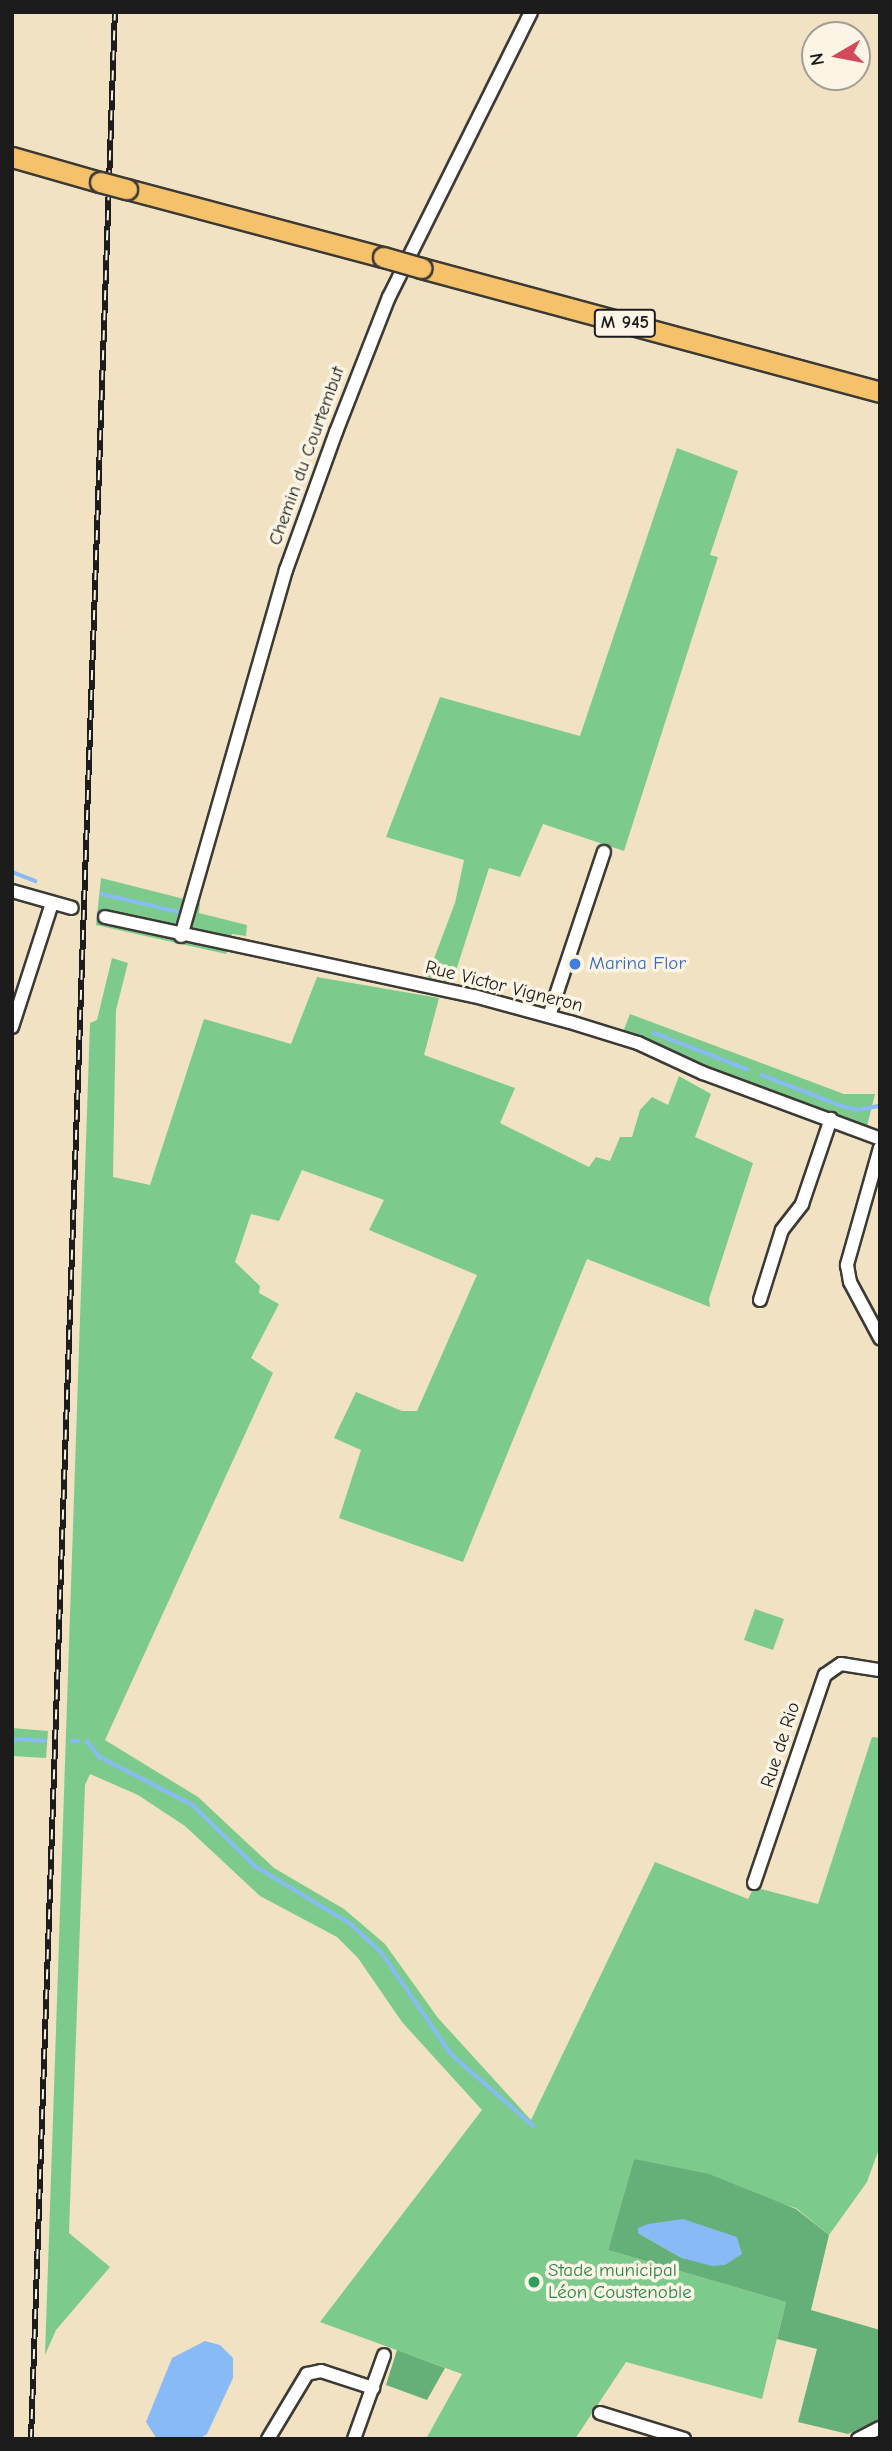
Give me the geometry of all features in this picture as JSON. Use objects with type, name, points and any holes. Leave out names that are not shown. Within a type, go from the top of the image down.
[{"type":"main road","name":"M 945","points":[[12,158],[880,392]]},
{"type":"street","name":"Chemin du Courtembut","points":[[181,936],[281,586],[336,432],[393,288],[531,12]]},
{"type":"street","points":[[549,1016],[604,852]]},
{"type":"street","points":[[12,891],[72,908]]},
{"type":"street","points":[[12,1027],[52,903]]},
{"type":"street","name":"Rue Victor Vigneron","points":[[105,917],[181,936],[466,994],[549,1016],[638,1043],[703,1073],[880,1139]]},
{"type":"street","points":[[760,1300],[782,1230],[802,1204],[831,1119]]},
{"type":"street","points":[[880,1148],[847,1265],[850,1282],[880,1338]]},
{"type":"street","name":"Rue de Rio","points":[[754,1883],[825,1675],[841,1664],[880,1670]]},
{"type":"street","points":[[354,2439],[384,2355]]},
{"type":"street","points":[[268,2439],[307,2374],[321,2371],[373,2388]]},
{"type":"street","points":[[600,2413],[684,2439]]},
{"type":"street","points":[[858,2439],[880,2428]]},
{"type":"green space","points":[[677,448],[738,471],[710,555],[718,557],[624,851],[543,824],[520,877],[489,868],[452,983],[427,977],[455,903],[464,860],[386,837],[440,697],[580,736]]},
{"type":"green space","points":[[101,878],[200,903],[199,913],[247,925],[246,936],[232,934],[226,954],[96,925]]},
{"type":"green space","points":[[112,958],[128,963],[116,1010],[113,1177],[150,1185],[204,1019],[291,1044],[317,977],[439,998],[424,1055],[515,1088],[500,1123],[589,1167],[596,1157],[610,1161],[620,1137],[632,1137],[640,1110],[652,1097],[668,1105],[679,1076],[711,1094],[695,1137],[753,1163],[709,1299],[710,1307],[587,1259],[463,1562],[339,1518],[361,1450],[334,1438],[356,1392],[402,1411],[417,1411],[477,1275],[369,1230],[384,1200],[302,1170],[279,1221],[251,1214],[235,1262],[260,1286],[259,1293],[279,1304],[251,1358],[273,1373],[105,1740],[198,1797],[274,1868],[344,1909],[385,1944],[438,2018],[531,2120],[655,1862],[748,1899],[754,1887],[818,1904],[872,1737],[880,1738],[880,2146],[867,2182],[829,2235],[796,2208],[634,2159],[608,2250],[786,2302],[762,2399],[626,2362],[575,2439],[426,2439],[462,2374],[320,2322],[482,2110],[402,2022],[358,1958],[337,1937],[260,1896],[185,1826],[138,1795],[90,1774],[85,1785],[69,2233],[110,2267],[56,2330],[45,2355],[90,1023],[97,1020]]},
{"type":"green space","points":[[630,1014],[844,1094],[875,1094],[867,1126],[721,1077],[623,1032]]},
{"type":"green space","points":[[755,1609],[784,1619],[773,1650],[744,1640]]},
{"type":"green space","points":[[12,1728],[48,1731],[46,1758],[12,1756]]},
{"type":"green space","points":[[634,2159],[709,2174],[796,2209],[829,2235],[811,2310],[880,2330],[880,2419],[848,2434],[798,2422],[817,2349],[777,2339],[786,2302],[608,2250]],"holes":[[[638,2233],[725,2265],[682,2258]]]},
{"type":"green space","points":[[397,2350],[445,2368],[427,2400],[386,2385]]},
{"type":"water","points":[[683,2219],[737,2237],[742,2254],[725,2265],[712,2266],[682,2258],[638,2233],[638,2228],[648,2224]]},
{"type":"water","points":[[205,2341],[220,2345],[233,2358],[233,2378],[207,2434],[199,2439],[157,2439],[146,2422],[172,2358]]},
{"type":"waterway","points":[[12,872],[35,881]]},
{"type":"waterway","points":[[102,894],[179,912]]},
{"type":"waterway","points":[[654,1033],[747,1069]]},
{"type":"waterway","points":[[762,1075],[839,1105],[858,1110],[878,1106]]},
{"type":"waterway","points":[[12,1739],[45,1741]]},
{"type":"waterway","points":[[72,1741],[78,1741]]},
{"type":"waterway","points":[[87,1741],[100,1757],[193,1805],[255,1866],[351,1924],[382,1953],[452,2055],[534,2126]]},
{"type":"railway","points":[[31,2439],[115,12]]},
{"type":"place","name":"Marina Flor","points":[[575,964]]},
{"type":"place","name":"Stade municipal Léon Coustenoble","points":[[534,2282]]}]
